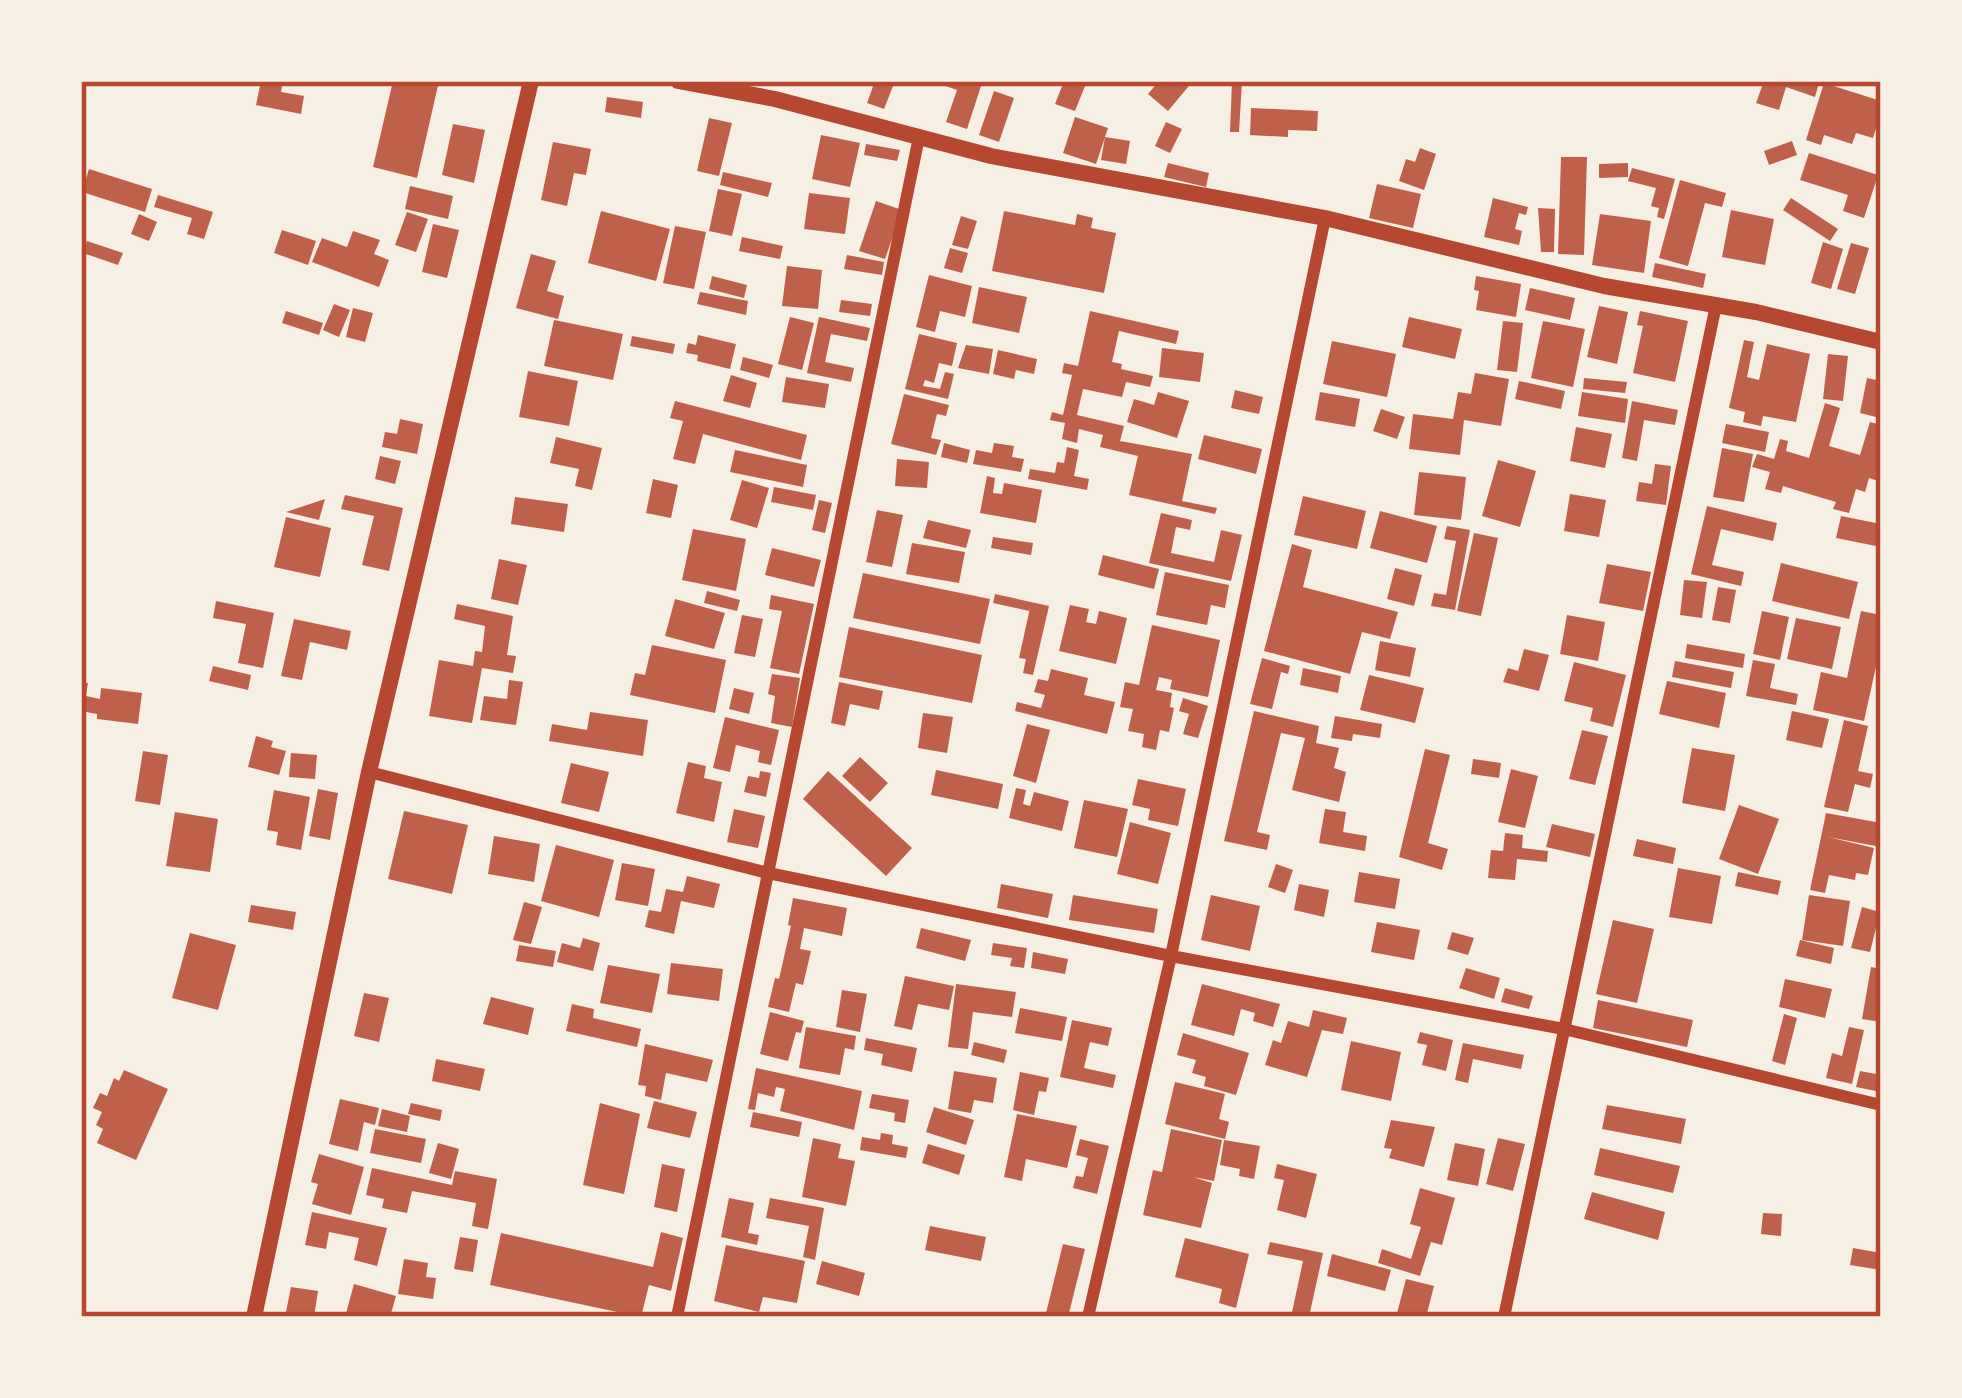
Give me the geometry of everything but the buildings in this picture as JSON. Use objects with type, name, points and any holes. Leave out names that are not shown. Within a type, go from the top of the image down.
[{"type":"street","points":[[254,1317],[369,772],[531,81]]},
{"type":"street","points":[[678,81],[775,99],[991,156],[1325,218],[1604,286],[1881,342]]},
{"type":"street","points":[[676,1317],[919,137]]},
{"type":"street","points":[[1088,1317],[1171,956],[1325,218]]},
{"type":"street","points":[[1504,1317],[1716,305]]},
{"type":"street","points":[[369,772],[768,873],[1171,956],[1564,1029],[1881,1106]]}]
